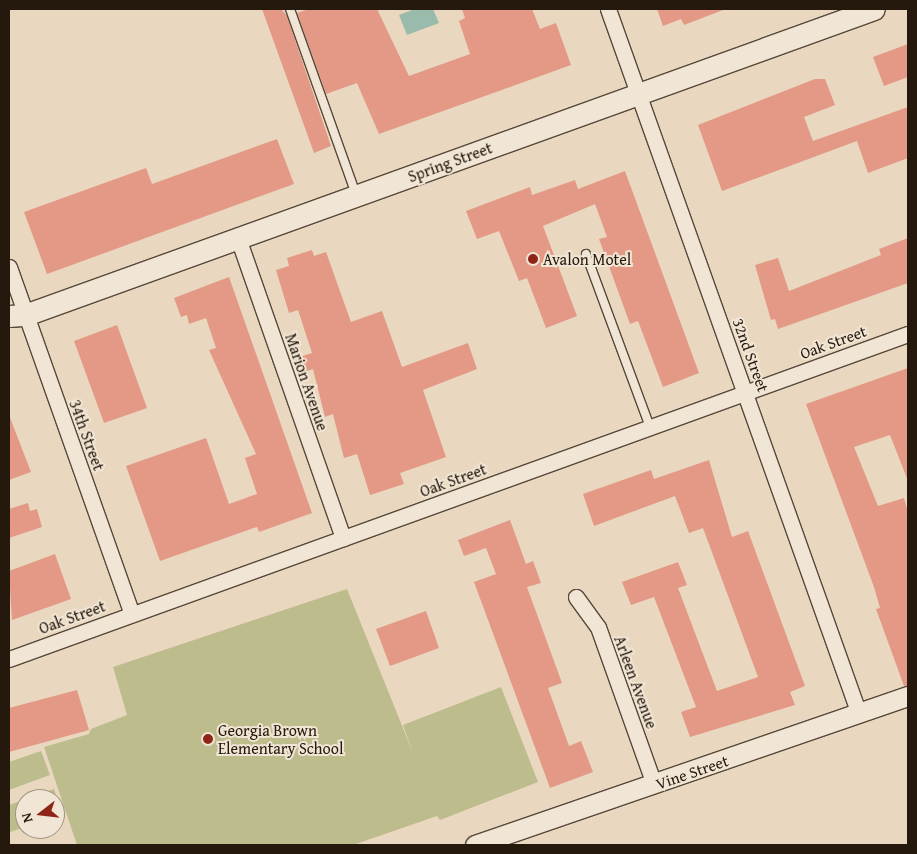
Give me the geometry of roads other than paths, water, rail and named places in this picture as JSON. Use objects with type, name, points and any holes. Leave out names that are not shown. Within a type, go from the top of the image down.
[{"type":"main road","name":"Spring Street","points":[[14,319],[640,95],[874,9]]},
{"type":"street","name":"32nd Street","points":[[608,9],[746,392],[859,714]]},
{"type":"street","name":"Marion Avenue","points":[[238,238],[343,538]]},
{"type":"street","name":"34th Street","points":[[9,267],[14,319],[132,614]]},
{"type":"street","name":"Oak Street","points":[[9,659],[908,334]]},
{"type":"street","name":"Arleen Avenue","points":[[576,597],[598,628],[654,784]]},
{"type":"street","name":"Vine Street","points":[[474,845],[908,696]]},
{"type":"lane","points":[[290,9],[356,196]]},
{"type":"lane","points":[[586,254],[650,428]]},
{"type":"place","name":"Avalon Motel","points":[[533,259]]},
{"type":"place","name":"Georgia Brown Elementary School","points":[[208,739]]}]
